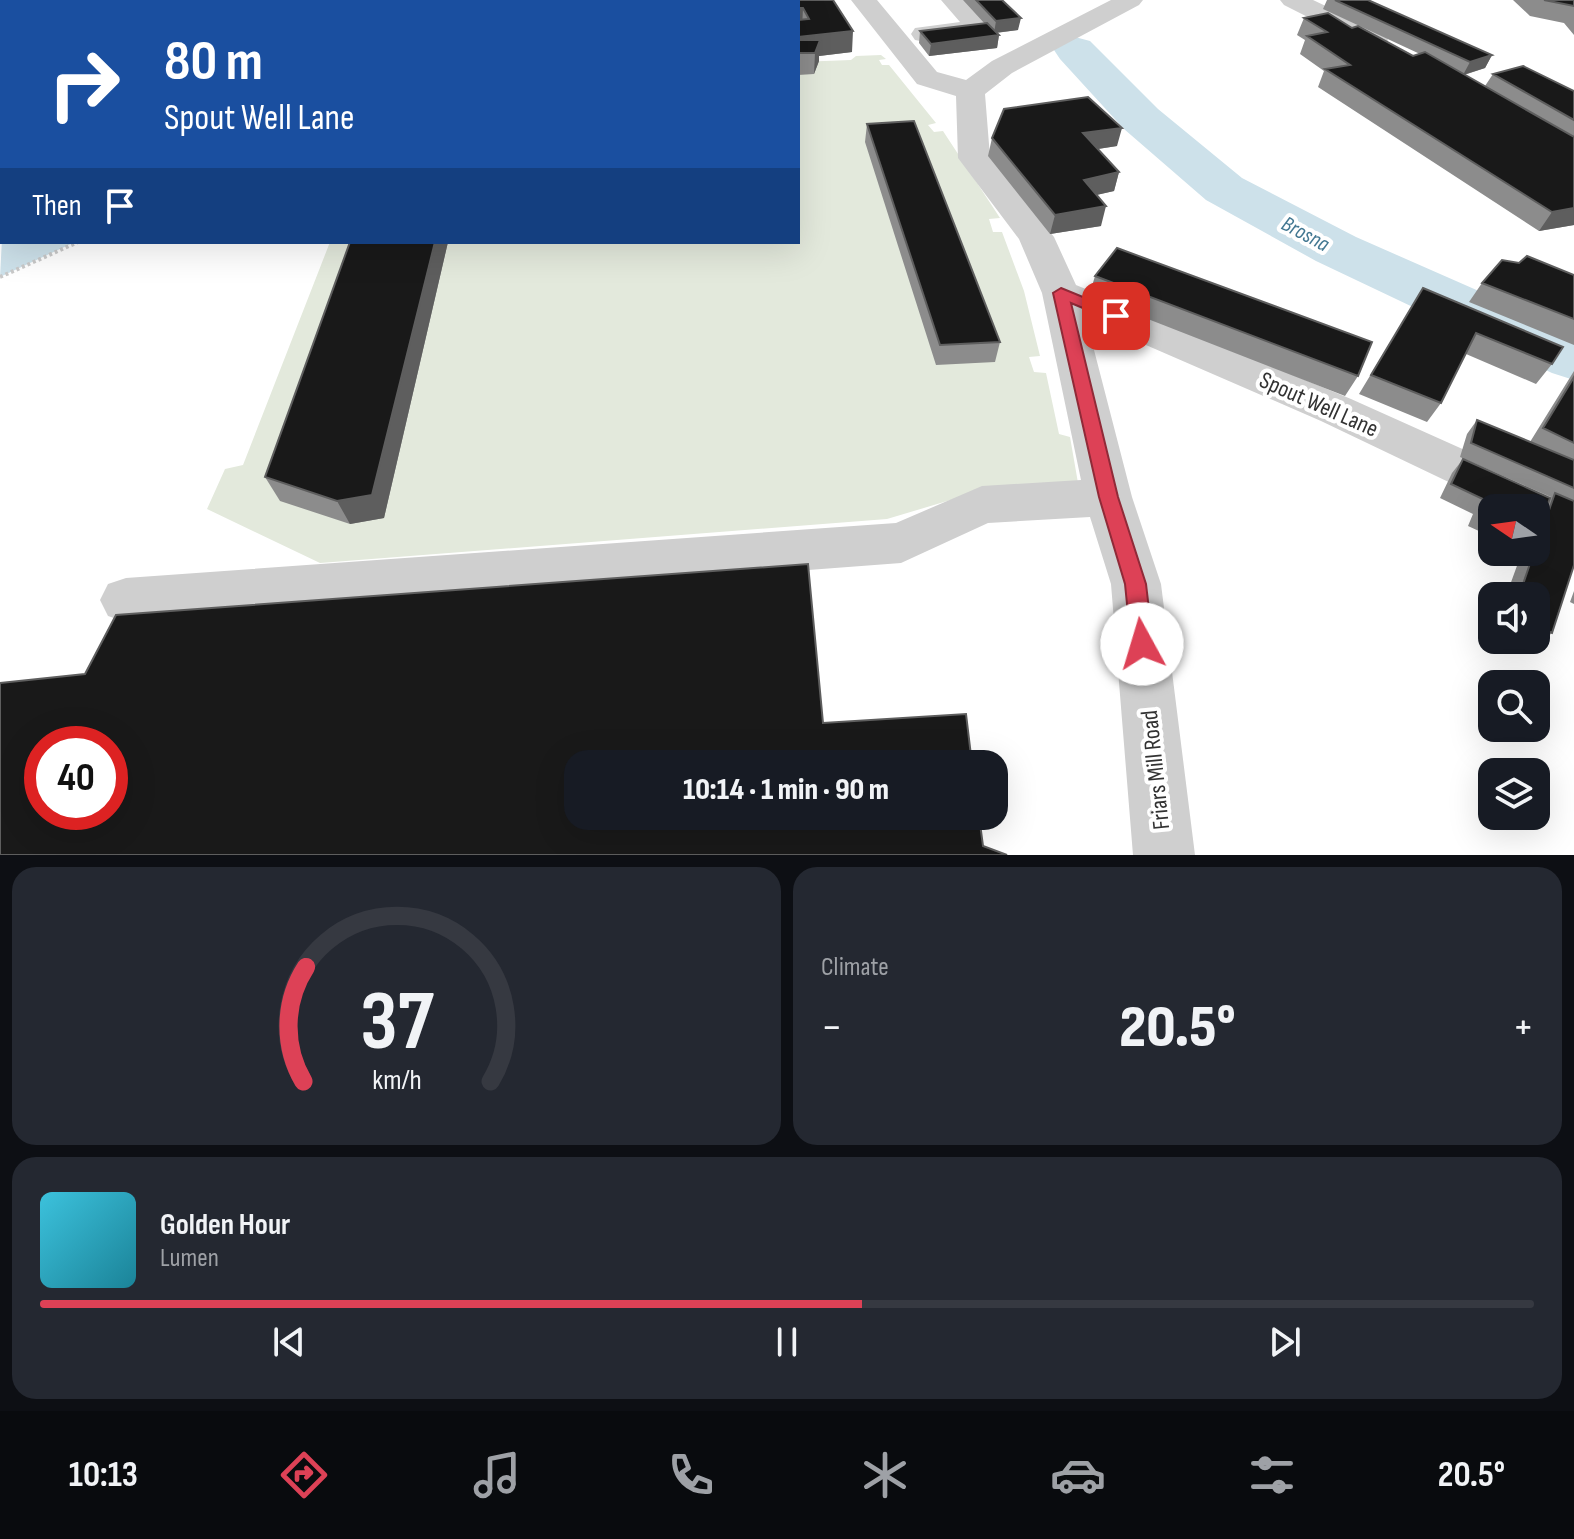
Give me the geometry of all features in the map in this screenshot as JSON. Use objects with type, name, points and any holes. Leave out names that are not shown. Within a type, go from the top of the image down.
[{"type":"street","points":[[864,0],[927,78],[970,91],[1002,67],[1127,2]]},
{"type":"street","points":[[894,38],[979,27],[954,0]]},
{"type":"street","points":[[1293,0],[1397,51]]},
{"type":"street","name":"Friars Mill Road","points":[[970,91],[974,158],[1036,237],[1061,293],[1108,497],[1136,584],[1164,855]]},
{"type":"street","name":"Spout Well Lane","points":[[1061,293],[1336,410],[1574,520]]},
{"type":"street","points":[[126,600],[901,543],[982,505],[1108,497]]},
{"type":"path","points":[[0,277],[74,244]]},
{"type":"shaded area","points":[[881,55],[886,59],[879,60],[882,65],[889,65],[936,123],[928,125],[934,132],[943,131],[1000,218],[989,219],[993,232],[1002,232],[1024,291],[1040,356],[1029,357],[1034,372],[1046,373],[1059,434],[1070,437],[1078,483],[964,496],[887,519],[320,563],[207,509],[225,469],[243,465],[329,244],[800,244],[800,62],[851,60],[856,56]]},
{"type":"water","points":[[2,244],[71,244],[0,277]]},
{"type":"building","points":[[800,0],[833,0],[853,31],[800,37],[800,20],[809,19],[800,8]]},
{"type":"building","points":[[976,0],[1002,0],[1021,18],[996,21]]},
{"type":"building","points":[[1335,0],[1368,0],[1492,55],[1470,62]]},
{"type":"building","points":[[1544,0],[1574,0],[1574,6]]},
{"type":"building","points":[[1328,13],[1352,28],[1358,26],[1413,56],[1425,52],[1574,137],[1574,208],[1552,212],[1325,69],[1350,65],[1307,36],[1327,32],[1304,18]]},
{"type":"building","points":[[987,23],[999,35],[931,44],[920,31]]},
{"type":"building","points":[[800,40],[820,40],[815,53],[800,53]]},
{"type":"building","points":[[1523,66],[1574,91],[1574,120],[1493,74]]},
{"type":"building","points":[[1088,97],[1122,128],[1083,133],[1119,172],[1084,180],[1106,206],[1055,215],[992,138],[1004,109]]},
{"type":"building","points":[[914,121],[1000,342],[940,345],[867,124]]},
{"type":"building","points":[[349,244],[435,244],[372,495],[337,501],[265,477]]},
{"type":"building","points":[[1117,248],[1372,342],[1358,376],[1095,276]]},
{"type":"building","points":[[1527,256],[1574,275],[1574,319],[1482,283],[1502,260],[1519,263]]},
{"type":"building","points":[[1423,288],[1563,347],[1552,364],[1476,333],[1441,403],[1371,375]]},
{"type":"building","points":[[1574,377],[1574,443],[1543,428]]},
{"type":"building","points":[[1477,420],[1574,460],[1574,488],[1471,443]]},
{"type":"building","points":[[1463,459],[1541,494],[1478,494],[1478,497],[1451,484]]},
{"type":"building","points":[[1555,493],[1574,501],[1574,565],[1552,633],[1550,582],[1524,582],[1529,566],[1550,566],[1550,507]]},
{"type":"building","points":[[808,564],[823,723],[966,714],[970,750],[564,750],[564,830],[981,830],[983,846],[1007,855],[0,855],[0,683],[85,674],[116,615]]},
{"type":"waterway","name":"Brosna","points":[[1075,50],[1141,119],[1224,189],[1336,249],[1574,358]]},
{"type":"route","points":[[1116,316],[1061,293],[1108,497],[1136,584],[1142,644]]}]
